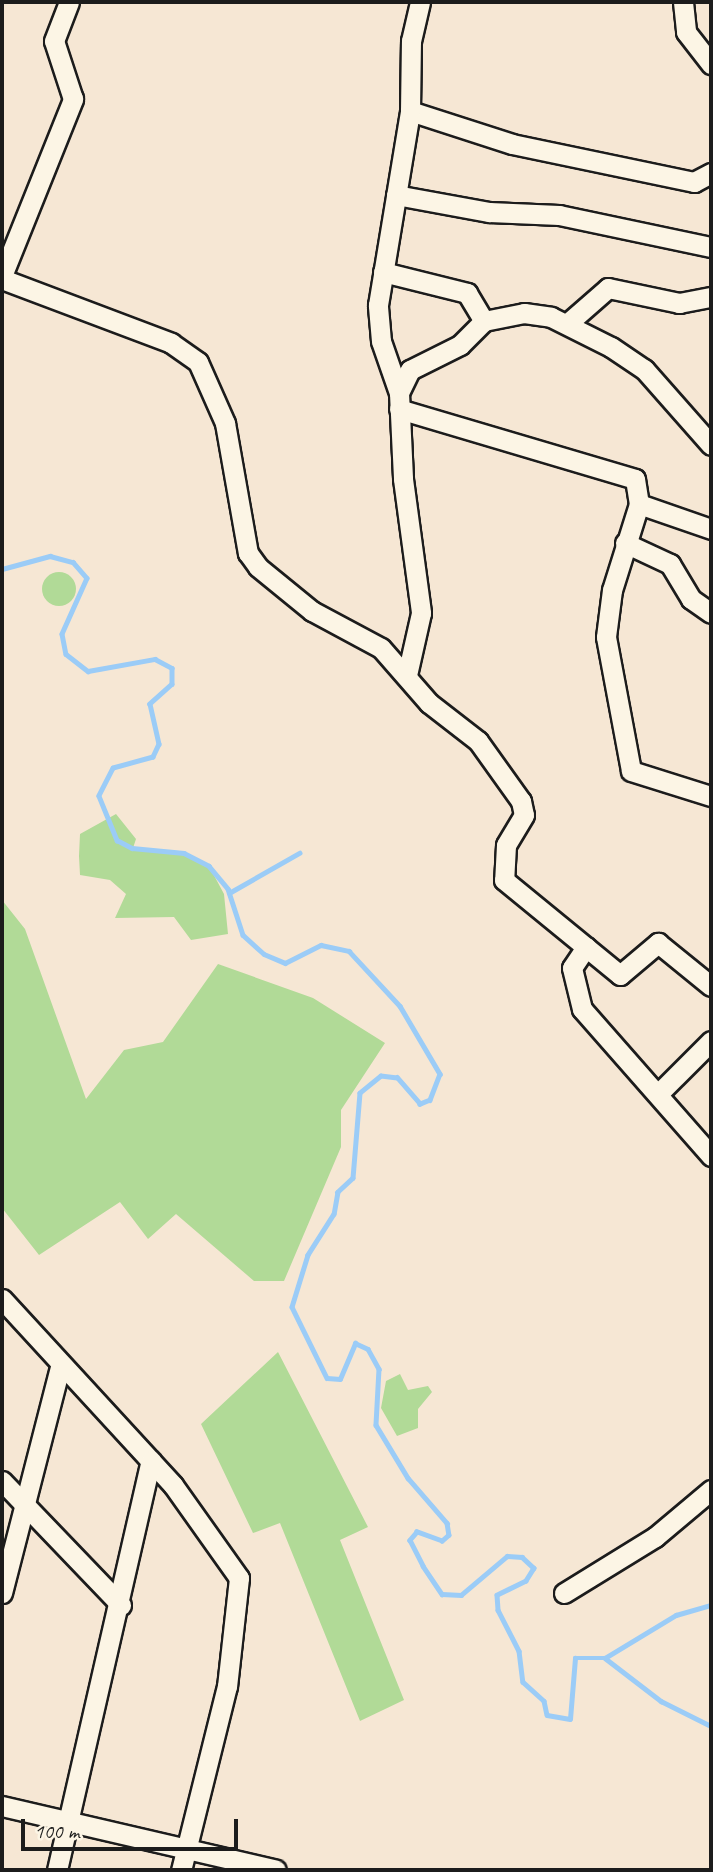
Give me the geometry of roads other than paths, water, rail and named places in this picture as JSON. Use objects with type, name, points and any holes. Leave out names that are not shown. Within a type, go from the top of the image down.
[{"type":"street","points":[[69,2],[54,41],[73,99],[2,278],[171,342],[198,362],[225,423],[248,553],[312,611],[381,648],[439,712],[478,741],[525,808],[506,845],[502,879],[621,975],[658,943],[711,986]]},
{"type":"street","points":[[407,675],[421,613],[399,401],[378,327],[383,272],[410,111],[411,41],[419,2]]},
{"type":"street","points":[[683,2],[685,32],[711,64]]},
{"type":"street","points":[[410,111],[512,144],[694,182],[711,173]]},
{"type":"street","points":[[396,194],[489,212],[559,215],[711,247]]},
{"type":"street","points":[[383,272],[467,293],[484,321]]},
{"type":"street","points":[[568,323],[608,288],[679,303],[711,297]]},
{"type":"street","points":[[399,401],[410,370],[460,345],[484,321],[524,313],[568,323],[644,369],[711,445]]},
{"type":"street","points":[[399,401],[484,439],[631,476],[639,504],[625,543],[606,637],[631,771],[711,796]]},
{"type":"street","points":[[639,504],[711,530]]},
{"type":"street","points":[[625,543],[667,562],[691,599],[711,613]]},
{"type":"street","points":[[586,947],[572,968],[575,996],[711,1156]]},
{"type":"street","points":[[658,1094],[711,1041]]},
{"type":"street","points":[[2,1299],[151,1461],[235,1569],[240,1586],[226,1686],[184,1862]]},
{"type":"street","points":[[2,1593],[61,1364]]},
{"type":"street","points":[[57,1870],[121,1605],[151,1461]]},
{"type":"street","points":[[2,1480],[121,1605]]},
{"type":"street","points":[[564,1593],[655,1537],[711,1490]]},
{"type":"street","points":[[2,1806],[69,1822],[184,1862],[276,1870]]},
{"type":"waterway","points":[[2,569],[50,556],[73,562],[87,578],[62,634],[66,654],[88,671],[155,659],[172,668],[172,684],[150,704],[159,744],[153,757],[113,768],[99,796],[117,840],[132,848],[184,853],[209,866],[228,889],[243,935],[264,954],[285,963],[321,945],[349,951],[400,1006],[440,1074],[430,1100],[420,1104],[397,1078],[381,1076],[360,1093],[353,1178],[338,1192],[334,1214],[308,1255],[292,1307],[327,1378],[340,1379],[355,1343],[368,1349],[379,1369],[376,1425],[408,1478],[447,1523],[449,1535],[442,1541],[417,1532],[410,1540],[423,1566],[442,1594],[461,1595],[507,1556],[522,1557],[534,1568],[526,1581],[497,1595],[498,1610],[519,1651],[523,1682],[544,1701],[547,1715],[570,1719],[575,1658],[605,1658],[661,1701],[711,1726]]},
{"type":"waterway","points":[[229,893],[299,853]]},
{"type":"waterway","points":[[605,1658],[676,1615],[711,1605]]}]
